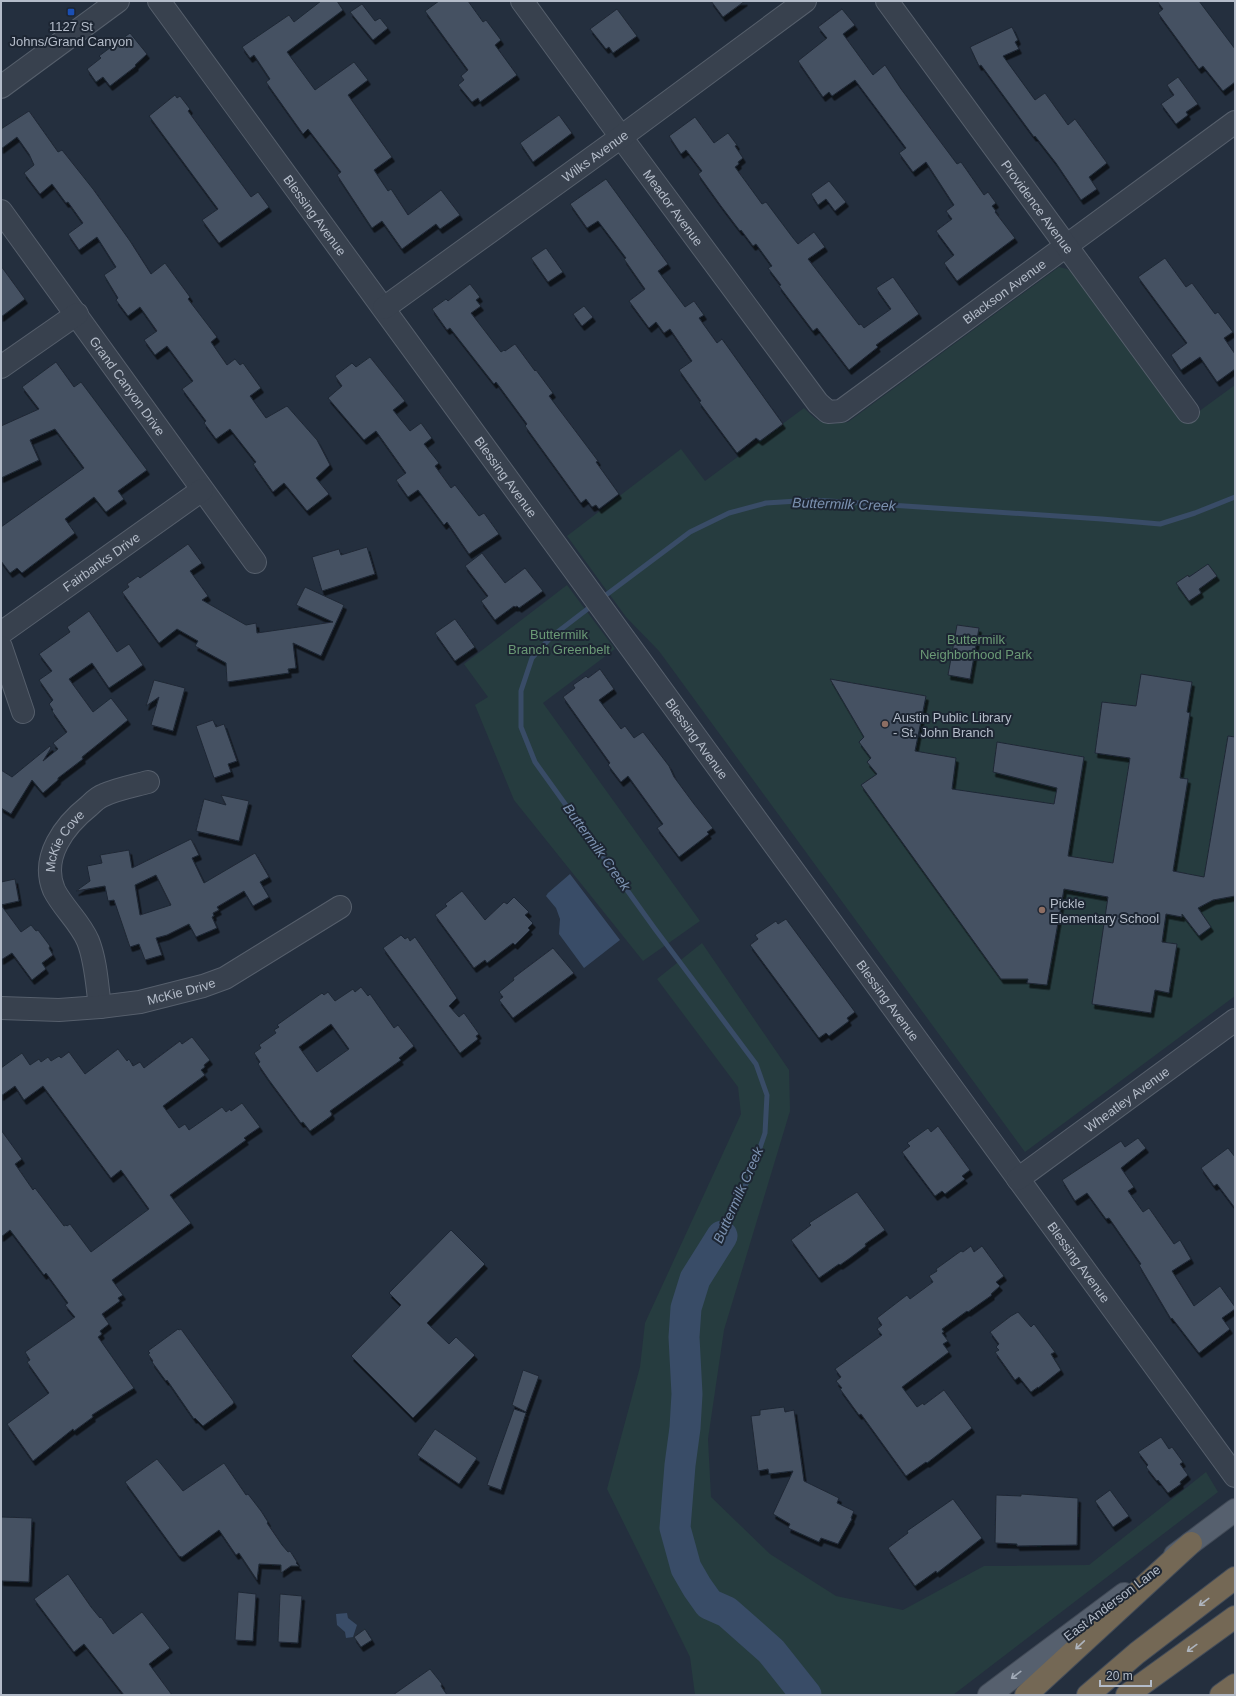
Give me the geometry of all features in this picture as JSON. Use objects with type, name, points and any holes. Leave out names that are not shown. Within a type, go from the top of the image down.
[{"type":"highway","points":[[1026,1695],[1191,1543]]},
{"type":"highway","points":[[1088,1695],[1137,1653],[1235,1578]]},
{"type":"highway","points":[[1127,1695],[1235,1617]]},
{"type":"highway","points":[[1221,1695],[1235,1685]]},
{"type":"main road","name":"East Anderson Lane","points":[[989,1695],[1235,1510]]},
{"type":"street","points":[[1,87],[118,1]]},
{"type":"street","name":"Blessing Avenue","points":[[159,1],[1235,1476]]},
{"type":"street","name":"Meador Avenue","points":[[522,1],[620,138],[818,403],[828,412]]},
{"type":"street","name":"Wilks Avenue","points":[[384,308],[620,138],[805,1]]},
{"type":"street","name":"Providence Avenue","points":[[887,1],[1188,412]]},
{"type":"street","name":"Blackson Avenue","points":[[828,412],[841,411],[1065,245],[1235,122]]},
{"type":"street","name":"Grand Canyon Drive","points":[[1,211],[255,562]]},
{"type":"street","points":[[1,367],[77,314]]},
{"type":"street","name":"Fairbanks Drive","points":[[1,633],[202,490]]},
{"type":"street","points":[[1,647],[23,712]]},
{"type":"street","name":"McKie Cove","points":[[100,1007],[92,950],[83,930],[54,889],[51,876],[51,863],[58,841],[78,814],[102,795],[148,782]]},
{"type":"street","name":"McKie Drive","points":[[1,1008],[59,1010],[100,1007],[140,1002],[185,991],[225,978],[340,907]]},
{"type":"street","name":"Wheatley Avenue","points":[[1018,1179],[1235,1020]]},
{"type":"green space","name":"Buttermilk Neighborhood Park","points":[[1059,267],[1072,272],[1183,423],[1235,385],[1235,996],[1025,1152],[659,651],[626,617],[567,536],[681,449],[705,481],[804,408],[819,421],[828,423],[848,422]]},
{"type":"green space","name":"Buttermilk Branch Greenbelt","points":[[567,585],[615,649],[543,703],[700,921],[643,961],[514,800],[475,705],[488,697],[464,664]]},
{"type":"green space","points":[[702,943],[789,1070],[790,1111],[724,1330],[708,1439],[711,1497],[770,1554],[836,1596],[903,1610],[984,1566],[1089,1565],[1206,1472],[1218,1492],[953,1695],[695,1695],[690,1657],[607,1489],[640,1367],[645,1323],[741,1114],[738,1087],[657,979]]},
{"type":"water","points":[[570,874],[620,940],[584,968],[559,934],[560,919],[556,908],[546,896]]},
{"type":"water","points":[[347,1613],[348,1618],[357,1625],[353,1637],[346,1638],[345,1632],[337,1625],[336,1614]]},
{"type":"building","points":[[321,1],[337,1],[343,10],[287,52],[315,90],[354,62],[368,80],[348,95],[392,157],[374,170],[388,191],[391,189],[408,215],[441,190],[460,215],[440,229],[436,224],[402,249],[382,221],[372,228],[337,175],[341,172],[308,129],[303,134],[266,82],[270,79],[254,55],[250,58],[242,47],[289,15],[294,22]]},
{"type":"building","points":[[439,1],[468,1],[483,22],[486,20],[501,40],[495,45],[517,75],[480,102],[478,98],[472,102],[458,85],[464,80],[461,76],[468,70],[425,11]]},
{"type":"building","points":[[711,1],[745,1],[723,17]]},
{"type":"building","points":[[1157,1],[1199,1],[1235,49],[1235,82],[1223,91],[1203,66],[1199,69],[1158,13],[1163,9]]},
{"type":"building","points":[[362,4],[375,21],[380,18],[388,28],[373,40],[350,12]]},
{"type":"building","points":[[617,9],[637,36],[613,53],[609,47],[606,49],[590,29]]},
{"type":"building","points":[[842,9],[855,25],[843,34],[873,75],[885,65],[957,164],[961,162],[984,195],[988,192],[996,203],[992,206],[996,211],[995,212],[1015,238],[957,281],[944,263],[954,255],[936,231],[952,219],[946,211],[954,205],[926,162],[913,172],[899,153],[906,148],[855,80],[832,96],[829,92],[823,97],[798,61],[827,38],[818,27]]},
{"type":"building","points":[[1012,27],[1018,40],[1015,42],[1019,49],[1003,56],[1035,100],[1045,93],[1068,125],[1075,119],[1107,163],[1089,177],[1097,189],[1081,200],[1056,163],[1035,136],[1034,137],[981,65],[979,66],[970,47]]},
{"type":"building","points":[[130,33],[147,54],[135,65],[136,66],[110,86],[103,77],[96,82],[87,69],[101,58],[99,56]]},
{"type":"building","points":[[1178,77],[1198,104],[1186,112],[1188,115],[1176,124],[1161,104],[1174,95],[1167,85]]},
{"type":"building","points":[[175,95],[177,98],[180,96],[190,109],[188,111],[251,197],[258,192],[269,207],[219,243],[202,220],[218,209],[149,116]]},
{"type":"building","points":[[29,111],[58,152],[62,150],[93,189],[130,241],[151,274],[165,263],[190,297],[188,299],[217,337],[211,342],[227,365],[235,359],[240,365],[243,363],[261,388],[250,396],[266,418],[287,406],[317,440],[330,465],[316,478],[329,494],[307,511],[284,483],[273,492],[253,464],[256,462],[230,429],[216,439],[204,423],[206,421],[182,389],[193,381],[167,346],[155,355],[144,340],[157,331],[140,307],[128,316],[116,300],[118,298],[104,275],[116,267],[97,237],[79,250],[68,234],[83,223],[68,202],[66,203],[52,184],[40,194],[24,173],[34,165],[29,154],[17,137],[1,149],[1,129]]},
{"type":"building","points":[[559,115],[572,133],[533,162],[520,143]]},
{"type":"building","points":[[695,117],[714,143],[728,133],[737,145],[735,146],[743,158],[735,167],[762,204],[766,202],[798,244],[814,232],[825,247],[808,259],[859,325],[861,324],[864,328],[891,309],[876,288],[893,277],[919,314],[876,345],[878,347],[849,370],[817,328],[813,331],[779,286],[781,285],[768,268],[772,266],[756,244],[753,246],[721,206],[698,174],[702,171],[686,150],[681,154],[669,136]]},
{"type":"building","points":[[606,179],[668,264],[658,271],[685,307],[694,301],[704,315],[699,318],[717,343],[722,339],[783,424],[760,441],[756,438],[737,453],[699,402],[701,401],[679,370],[692,361],[670,329],[664,333],[656,322],[649,328],[629,301],[645,289],[624,259],[626,258],[598,221],[587,228],[570,204]]},
{"type":"building","points":[[829,181],[846,202],[835,211],[826,199],[818,205],[811,194]]},
{"type":"building","points":[[546,248],[563,272],[548,282],[531,258]]},
{"type":"building","points":[[1165,258],[1186,287],[1192,283],[1215,314],[1218,312],[1233,332],[1224,338],[1235,354],[1235,369],[1217,382],[1200,357],[1181,370],[1171,355],[1187,343],[1138,277]]},
{"type":"building","points":[[1,266],[25,299],[1,317]]},
{"type":"building","points":[[470,284],[480,297],[476,300],[481,306],[471,313],[501,352],[515,344],[553,393],[549,396],[598,461],[596,462],[619,494],[599,509],[596,505],[592,507],[586,499],[581,503],[525,426],[527,424],[496,382],[494,384],[450,328],[447,330],[432,309],[446,299],[448,301]]},
{"type":"building","points":[[584,306],[593,317],[582,326],[573,314]]},
{"type":"building","points":[[370,357],[405,401],[393,410],[410,431],[421,423],[432,438],[424,444],[439,463],[435,466],[451,488],[455,485],[479,516],[484,513],[499,534],[469,554],[447,522],[444,525],[418,490],[408,497],[396,480],[406,473],[376,431],[364,440],[328,398],[342,386],[335,376],[352,363],[356,367]]},
{"type":"building","points":[[56,362],[74,387],[81,382],[147,470],[118,491],[124,499],[106,512],[94,497],[65,519],[75,533],[22,573],[17,568],[10,573],[1,561],[1,527],[84,468],[55,429],[30,440],[39,460],[1,478],[1,426],[39,409],[22,387]]},
{"type":"building","points":[[188,544],[202,563],[190,571],[208,596],[202,600],[246,625],[256,623],[257,633],[333,622],[296,605],[305,587],[344,605],[321,656],[293,643],[296,668],[288,669],[289,673],[227,682],[226,663],[195,646],[198,641],[177,629],[159,643],[122,592],[129,587],[127,584],[138,576],[140,578]]},
{"type":"building","points":[[367,547],[375,574],[322,591],[312,557],[339,549],[341,555]]},
{"type":"building","points":[[482,553],[505,583],[525,568],[543,591],[519,608],[514,606],[495,620],[481,601],[488,596],[465,566]]},
{"type":"building","points":[[1208,564],[1217,576],[1199,589],[1201,593],[1189,601],[1176,583],[1188,575],[1189,577]]},
{"type":"building","points":[[89,611],[117,652],[129,644],[143,665],[109,688],[92,663],[69,679],[93,712],[111,698],[128,720],[82,757],[83,759],[58,778],[58,780],[43,793],[32,780],[11,814],[1,808],[1,770],[12,777],[50,746],[51,748],[43,761],[58,749],[53,743],[67,732],[52,711],[53,710],[49,704],[53,700],[39,680],[52,671],[39,654],[70,632],[67,627]]},
{"type":"building","points":[[455,619],[475,647],[455,661],[435,633]]},
{"type":"building","points":[[957,625],[979,628],[970,679],[948,675]]},
{"type":"building","points":[[600,669],[614,689],[599,700],[621,729],[625,726],[634,738],[643,732],[669,766],[674,777],[713,828],[707,832],[709,834],[679,857],[657,828],[663,824],[628,776],[621,782],[608,765],[610,763],[563,697],[575,688],[573,685],[586,676],[588,678]]},
{"type":"building","points":[[1141,674],[1192,682],[1187,712],[1190,713],[1180,778],[1188,779],[1173,871],[1204,877],[1228,736],[1235,737],[1235,896],[1213,900],[1198,908],[1211,927],[1199,936],[1182,914],[1182,917],[1166,914],[1162,942],[1177,944],[1169,993],[1155,990],[1151,1013],[1092,1004],[1108,897],[1064,889],[1047,985],[1027,983],[1028,979],[1001,979],[861,785],[877,774],[867,762],[871,758],[859,742],[864,737],[830,679],[926,696],[915,751],[956,758],[952,789],[1054,804],[1057,788],[993,772],[997,742],[1084,757],[1068,856],[1113,863],[1130,758],[1095,753],[1102,702],[1136,706]]},
{"type":"building","points":[[154,680],[185,688],[173,731],[151,725],[159,697],[146,706]]},
{"type":"building","points":[[213,720],[216,727],[224,724],[237,761],[228,764],[231,772],[214,778],[196,726]]},
{"type":"building","points":[[221,795],[249,801],[239,841],[196,831],[204,799],[226,805]]},
{"type":"building","points":[[191,839],[199,855],[192,858],[204,883],[255,853],[269,877],[260,882],[269,897],[253,906],[244,891],[217,907],[219,910],[213,913],[214,916],[212,917],[217,928],[196,937],[189,924],[167,935],[156,938],[162,955],[145,960],[139,944],[130,947],[114,900],[108,901],[105,886],[76,891],[90,881],[87,866],[102,863],[100,855],[129,850],[132,868]],"holes":[[[156,875],[171,905],[140,915],[135,885]]]},
{"type":"building","points":[[15,879],[19,901],[1,905],[1,882]]},
{"type":"building","points":[[462,891],[485,920],[504,902],[507,904],[514,897],[529,912],[525,915],[533,923],[528,928],[530,930],[515,945],[513,943],[487,963],[485,960],[474,968],[435,915],[447,906],[445,904]]},
{"type":"building","points":[[1,905],[21,932],[31,925],[36,931],[38,930],[50,946],[49,948],[53,955],[42,963],[46,969],[32,980],[12,953],[1,960]]},
{"type":"building","points":[[786,919],[855,1012],[847,1018],[849,1021],[829,1036],[826,1033],[819,1038],[750,945],[758,939],[755,935],[776,921],[778,924]]},
{"type":"building","points":[[401,935],[405,939],[408,937],[410,941],[415,937],[457,998],[449,1006],[459,1017],[464,1013],[479,1034],[476,1036],[478,1039],[460,1053],[383,948]]},
{"type":"building","points":[[553,948],[574,973],[513,1018],[499,1000],[503,997],[499,992],[514,980],[513,978]]},
{"type":"building","points":[[361,987],[368,996],[370,994],[394,1028],[398,1025],[414,1046],[399,1058],[401,1060],[330,1111],[332,1114],[331,1116],[310,1131],[303,1122],[301,1123],[269,1080],[258,1064],[260,1062],[254,1053],[261,1048],[259,1045],[276,1033],[274,1030],[279,1027],[277,1025],[322,993],[324,995],[328,992],[335,1001],[353,989],[355,992]],"holes":[[[331,1024],[349,1049],[317,1072],[299,1047]]]},
{"type":"building","points":[[192,1037],[210,1060],[201,1070],[205,1075],[163,1106],[179,1128],[185,1124],[189,1130],[222,1107],[226,1112],[230,1109],[231,1111],[242,1103],[260,1127],[244,1138],[246,1140],[170,1195],[191,1223],[112,1280],[123,1295],[118,1298],[120,1301],[102,1314],[109,1324],[100,1331],[102,1334],[98,1337],[134,1388],[92,1415],[93,1417],[74,1431],[73,1429],[33,1461],[7,1424],[49,1393],[27,1362],[30,1360],[25,1352],[75,1317],[65,1305],[68,1303],[46,1273],[44,1275],[10,1230],[1,1237],[1,1130],[22,1159],[15,1164],[33,1190],[35,1188],[64,1226],[70,1224],[91,1252],[149,1209],[121,1170],[111,1178],[43,1086],[24,1100],[15,1086],[1,1096],[1,1068],[22,1053],[30,1065],[39,1059],[41,1062],[48,1057],[51,1061],[59,1056],[61,1058],[69,1052],[85,1074],[118,1049],[127,1061],[129,1059],[133,1066],[140,1062],[144,1068],[180,1041],[182,1044]]},
{"type":"building","points":[[938,1126],[970,1170],[962,1176],[965,1179],[945,1194],[942,1191],[935,1196],[902,1152],[910,1146],[907,1143],[928,1128],[931,1132]]},
{"type":"building","points":[[1138,1138],[1146,1148],[1121,1168],[1134,1187],[1128,1191],[1143,1212],[1149,1208],[1174,1244],[1180,1240],[1191,1259],[1172,1271],[1194,1306],[1220,1286],[1235,1307],[1235,1309],[1222,1318],[1230,1329],[1199,1353],[1172,1318],[1171,1319],[1139,1265],[1141,1264],[1109,1218],[1106,1219],[1087,1193],[1075,1201],[1062,1180],[1121,1141],[1125,1147]]},
{"type":"building","points":[[1228,1148],[1235,1157],[1235,1208],[1217,1184],[1214,1186],[1201,1168]]},
{"type":"building","points":[[857,1192],[885,1230],[865,1244],[866,1246],[850,1258],[819,1278],[791,1240],[811,1225],[809,1223]]},
{"type":"building","points":[[451,1230],[485,1264],[427,1323],[449,1344],[456,1337],[475,1355],[413,1418],[351,1356],[401,1305],[389,1293]]},
{"type":"building","points":[[971,1246],[974,1252],[982,1246],[1004,1276],[996,1282],[1000,1286],[991,1294],[992,1295],[942,1329],[944,1332],[942,1333],[948,1341],[943,1344],[949,1352],[902,1387],[917,1407],[923,1403],[924,1405],[944,1390],[972,1428],[927,1463],[926,1462],[906,1476],[861,1414],[859,1415],[840,1389],[842,1388],[836,1381],[841,1377],[835,1369],[882,1335],[877,1329],[882,1325],[877,1318],[907,1295],[910,1299],[933,1282],[929,1276],[937,1271],[936,1269],[961,1251],[963,1252]]},
{"type":"building","points":[[1018,1312],[1031,1327],[1034,1324],[1055,1352],[1051,1354],[1061,1370],[1031,1392],[1019,1377],[1015,1380],[995,1352],[999,1350],[996,1347],[999,1344],[990,1332]]},
{"type":"building","points":[[178,1329],[181,1329],[234,1402],[203,1426],[195,1418],[194,1419],[167,1380],[166,1381],[152,1362],[153,1361],[148,1354],[150,1353],[148,1351]]},
{"type":"building","points":[[523,1370],[539,1376],[526,1412],[512,1405]]},
{"type":"building","points":[[784,1407],[785,1412],[794,1410],[804,1481],[839,1498],[837,1503],[854,1511],[851,1518],[852,1519],[838,1544],[821,1538],[819,1542],[788,1528],[790,1524],[773,1514],[793,1471],[769,1474],[768,1469],[758,1471],[751,1416],[760,1415],[760,1410]]},
{"type":"building","points":[[514,1409],[526,1413],[501,1490],[487,1485]]},
{"type":"building","points":[[435,1429],[477,1458],[459,1484],[417,1455]]},
{"type":"building","points":[[1161,1437],[1169,1449],[1172,1447],[1183,1462],[1180,1464],[1188,1475],[1180,1482],[1181,1484],[1168,1493],[1146,1467],[1148,1465],[1138,1452]]},
{"type":"building","points":[[157,1459],[183,1491],[224,1463],[246,1495],[248,1494],[261,1511],[268,1522],[267,1523],[282,1545],[288,1552],[290,1551],[299,1566],[291,1566],[281,1573],[281,1565],[259,1564],[257,1580],[239,1553],[236,1555],[219,1530],[182,1557],[179,1556],[125,1482]]},
{"type":"building","points":[[1110,1490],[1129,1516],[1113,1527],[1095,1501]]},
{"type":"building","points":[[1021,1494],[1078,1498],[1077,1545],[1017,1546],[1017,1544],[995,1543],[996,1495],[1021,1496]]},
{"type":"building","points":[[953,1499],[982,1538],[937,1573],[936,1571],[915,1586],[888,1548],[908,1533],[907,1531]]},
{"type":"building","points":[[1,1517],[32,1518],[29,1582],[1,1581]]},
{"type":"building","points":[[68,1574],[91,1607],[100,1618],[101,1617],[113,1634],[142,1612],[170,1648],[149,1664],[172,1695],[124,1695],[84,1644],[74,1652],[34,1599]]},
{"type":"building","points":[[238,1592],[256,1594],[253,1641],[235,1640]]},
{"type":"building","points":[[280,1594],[302,1596],[298,1643],[278,1642]]},
{"type":"building","points":[[365,1629],[372,1640],[361,1647],[354,1637]]},
{"type":"building","points":[[430,1669],[442,1684],[441,1686],[447,1695],[393,1695]]},
{"type":"waterway","name":"Buttermilk Creek","points":[[602,598],[690,532],[729,513],[766,503],[814,500],[1160,524],[1195,513],[1235,497]]},
{"type":"waterway","name":"Buttermilk Creek","points":[[594,604],[551,637],[532,658],[521,691],[521,727],[535,762],[655,929],[756,1064],[767,1095],[765,1133],[752,1171],[722,1236]]},
{"type":"waterway","name":"Buttermilk Creek","points":[[722,1236],[695,1279],[686,1308],[684,1337],[687,1394],[675,1528],[686,1568],[709,1604],[727,1612],[771,1651],[806,1695]]},
{"type":"place","name":"1127 St Johns/Grand Canyon","points":[[71,12]]},
{"type":"place","name":"Austin Public Library - St. John Branch","points":[[885,724]]},
{"type":"place","name":"Pickle Elementary School","points":[[1042,910]]}]
